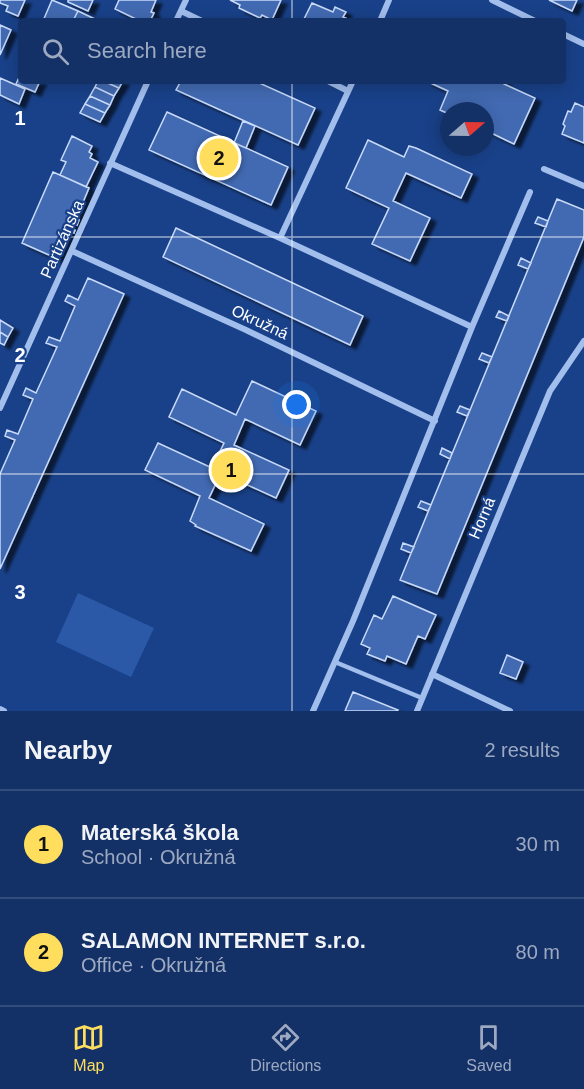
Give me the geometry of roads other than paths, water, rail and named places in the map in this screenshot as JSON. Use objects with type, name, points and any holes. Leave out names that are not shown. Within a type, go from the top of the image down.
[{"type":"street","points":[[178,18],[186,0]]},
{"type":"street","points":[[381,18],[389,0]]},
{"type":"street","points":[[492,0],[529,18]]},
{"type":"street","points":[[181,11],[196,18]]},
{"type":"street","points":[[566,36],[584,45]]},
{"type":"street","name":"Partizánska","points":[[0,408],[147,84]]},
{"type":"street","points":[[334,84],[348,91]]},
{"type":"street","points":[[279,238],[351,84]]},
{"type":"street","points":[[110,163],[472,327]]},
{"type":"street","points":[[544,169],[584,186]]},
{"type":"street","points":[[313,711],[336,662],[472,327],[530,192]]},
{"type":"street","name":"Okružná","points":[[72,251],[246,330],[435,421]]},
{"type":"street","name":"Horná","points":[[417,711],[550,391],[584,341]]},
{"type":"street","points":[[432,674],[510,711]]},
{"type":"lane","points":[[336,662],[422,698]]},
{"type":"place","name":"SALAMON INTERNET s.r.o.","points":[[219,158]]},
{"type":"place","name":"Materská škola","points":[[231,470]]}]
